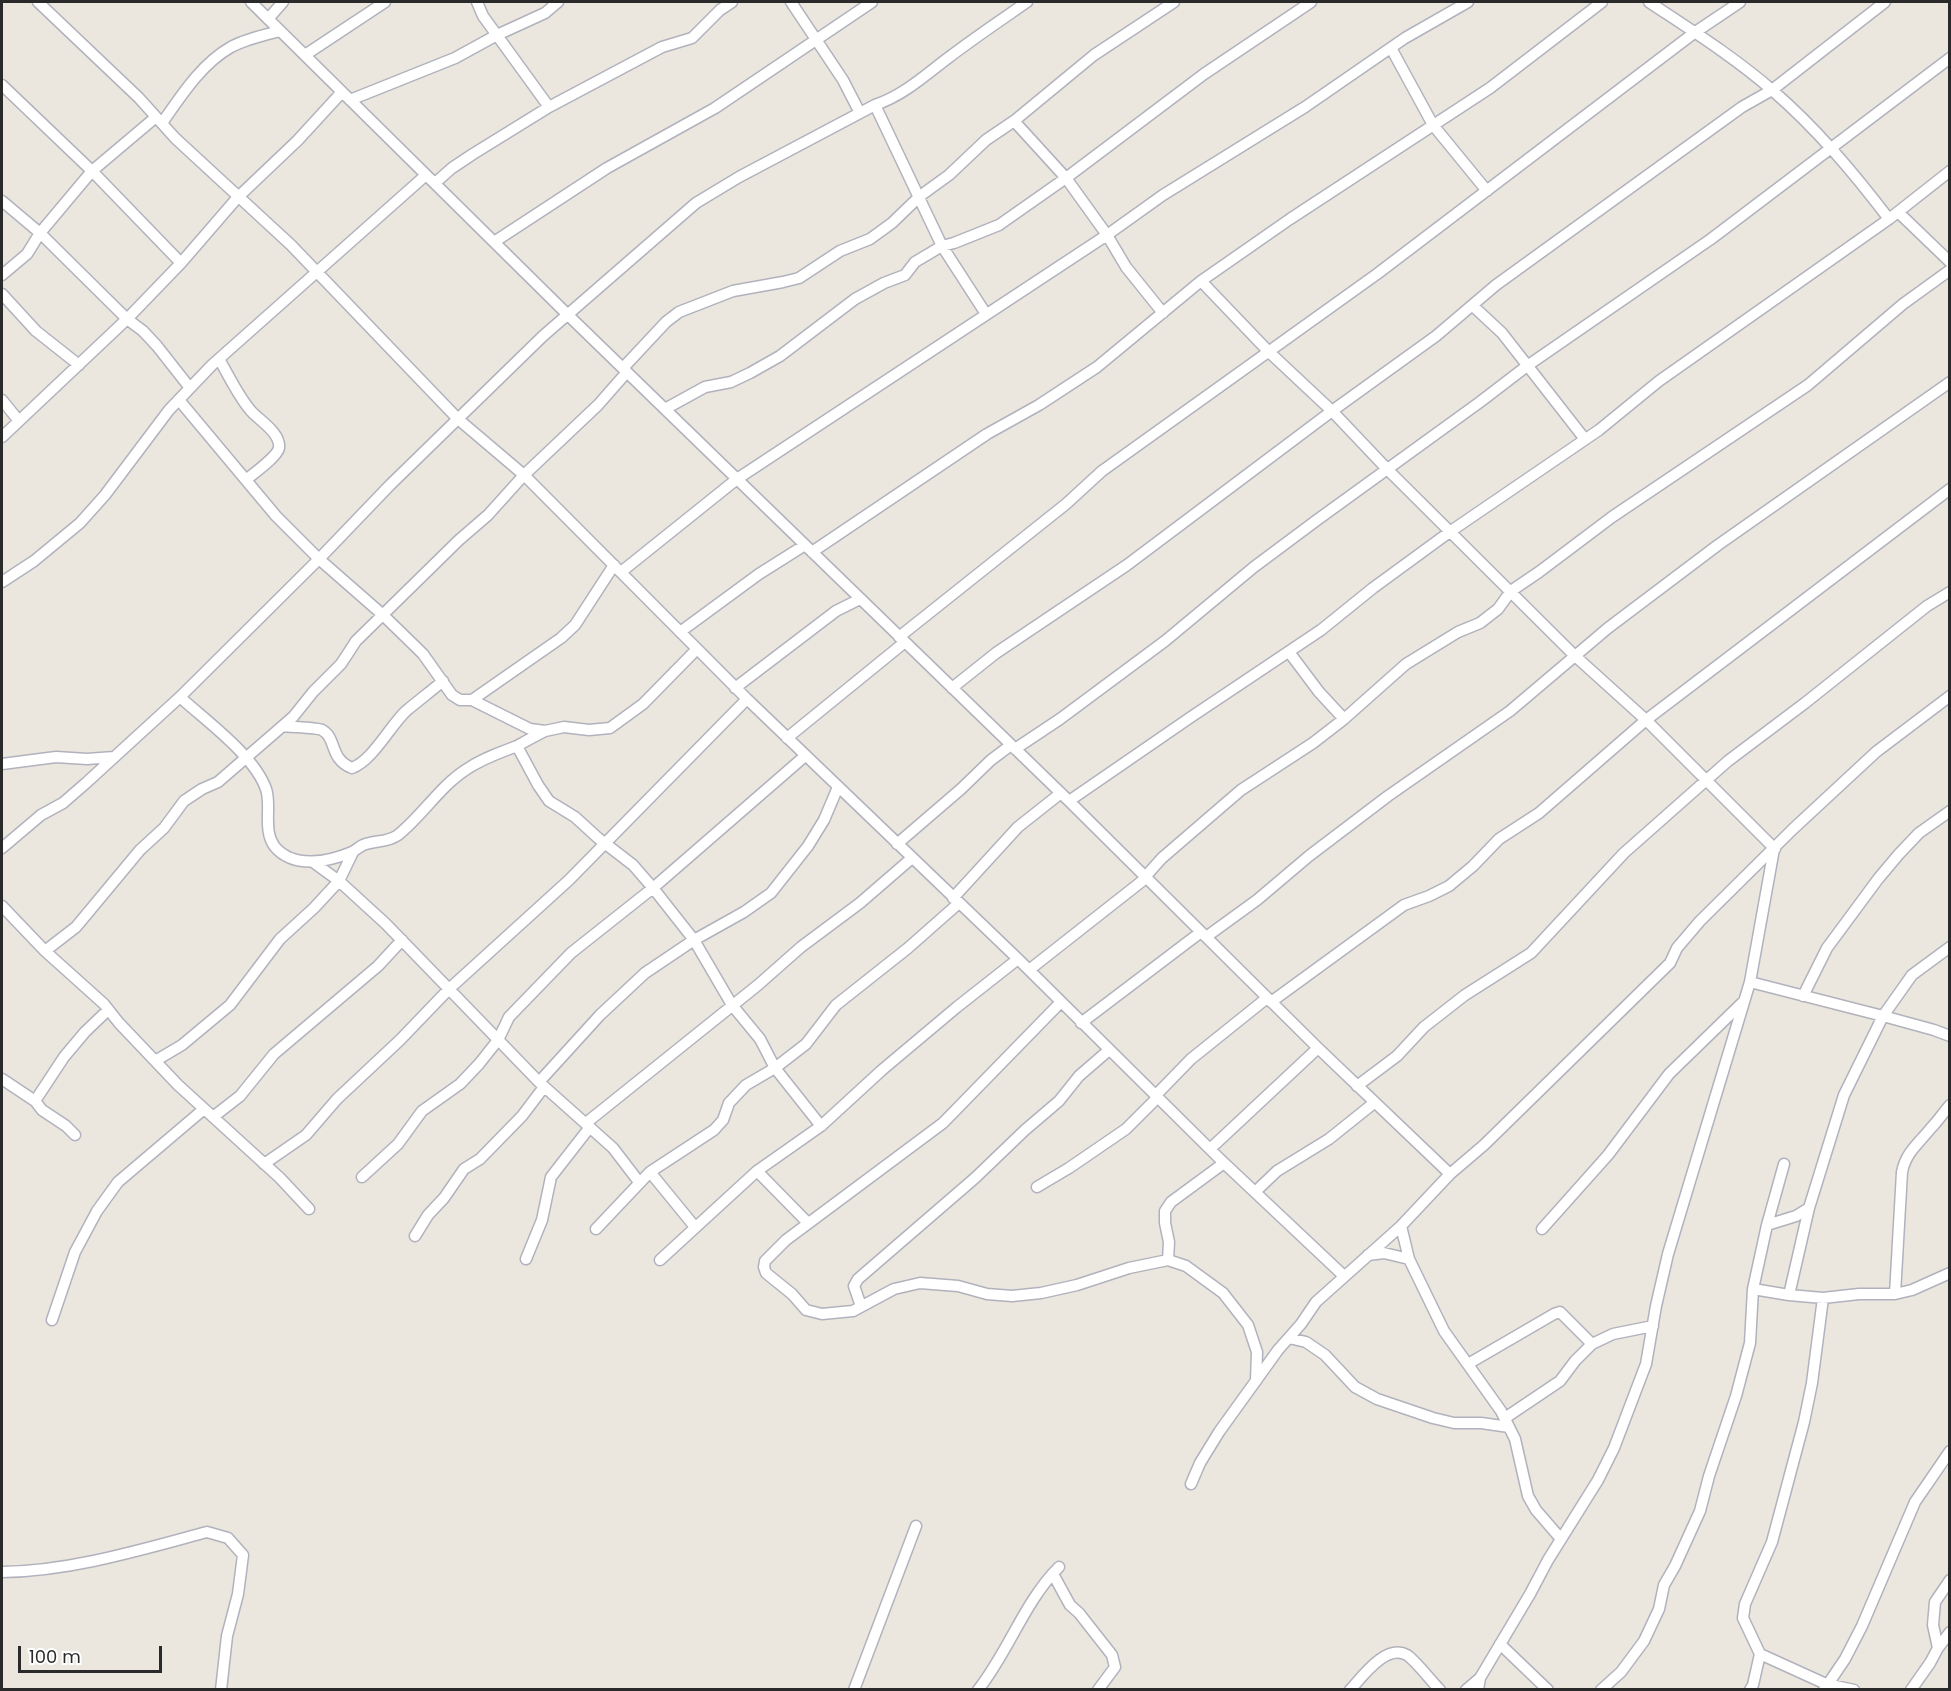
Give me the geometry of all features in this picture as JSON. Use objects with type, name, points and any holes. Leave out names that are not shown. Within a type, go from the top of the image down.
[{"type":"street","points":[[38,2],[140,98],[159,120],[317,272],[458,419],[524,475],[735,688],[1018,959],[1224,1163],[1344,1276]]},
{"type":"street","points":[[251,2],[665,410],[1065,797],[1374,1103],[1450,1174]]},
{"type":"street","points":[[268,18],[283,2]]},
{"type":"street","points":[[305,55],[386,2]]},
{"type":"street","points":[[477,2],[483,16],[549,107]]},
{"type":"street","points":[[2,437],[127,319],[182,262],[238,197],[346,96],[455,58],[545,13],[558,2]]},
{"type":"street","points":[[435,183],[473,154],[549,107],[662,47],[692,38],[720,10],[732,2]]},
{"type":"street","points":[[791,2],[843,80],[860,113]]},
{"type":"street","points":[[494,242],[607,168],[715,108],[872,2]]},
{"type":"street","points":[[2,848],[41,815],[63,803],[180,697],[390,485],[543,336],[569,316],[696,203],[739,177],[875,105],[893,99],[1027,2]]},
{"type":"street","points":[[45,951],[76,927],[140,850],[164,828],[184,801],[202,789],[219,782],[293,717],[313,692],[341,664],[357,641],[598,405],[660,328],[679,312],[733,291],[800,278],[840,251],[870,238],[892,223],[920,196],[949,175],[986,140],[1014,121],[1094,55],[1174,2]]},
{"type":"street","points":[[665,410],[694,392],[705,387],[731,382],[780,356],[855,299],[884,283],[905,275],[915,261],[942,246],[999,225],[1066,178],[1204,74],[1311,2]]},
{"type":"street","points":[[472,700],[561,638],[575,624],[617,568],[737,479],[1107,235],[1163,195],[1297,112],[1405,38],[1468,2]]},
{"type":"street","points":[[680,632],[759,574],[808,549],[987,434],[1039,405],[1097,367],[1201,281],[1290,219],[1490,88],[1602,2]]},
{"type":"street","points":[[1649,2],[1713,44],[1772,90],[1831,146],[1893,216],[1950,262]]},
{"type":"street","points":[[787,738],[902,639],[1066,504],[1102,471],[1377,274],[1694,33],[1740,2]]},
{"type":"street","points":[[952,688],[996,653],[1127,565],[1436,336],[1496,285],[1742,107],[1772,90],[1885,2]]},
{"type":"street","points":[[2,275],[27,254],[40,232],[92,171],[159,120],[217,57],[232,47],[280,31]]},
{"type":"street","points":[[1391,48],[1433,125],[1488,191]]},
{"type":"street","points":[[897,844],[991,760],[1068,714],[1165,641],[1254,567],[1527,366],[1711,239],[1950,58]]},
{"type":"street","points":[[2,85],[182,262]]},
{"type":"street","points":[[875,105],[942,246],[986,314]]},
{"type":"street","points":[[1014,121],[1066,178],[1107,235],[1126,267],[1163,313]]},
{"type":"street","points":[[596,1229],[650,1172],[714,1130],[723,1120],[729,1103],[746,1085],[775,1068],[806,1044],[836,1005],[956,900],[1018,827],[1322,630],[1373,588],[1584,438],[1599,430],[1659,381],[1893,216],[1950,171]]},
{"type":"street","points":[[2,582],[34,561],[80,523],[190,388],[219,359],[426,175]]},
{"type":"street","points":[[2,201],[40,232],[127,319],[143,331],[190,388]]},
{"type":"street","points":[[1029,970],[1146,877],[1162,858],[1241,790],[1313,743],[1406,664],[1458,632],[1480,623],[1498,609],[1511,591],[1612,517],[1808,385],[1903,304],[1950,270]]},
{"type":"street","points":[[1201,281],[1268,351],[1332,411],[1574,655],[1646,720],[1774,849]]},
{"type":"street","points":[[2,294],[36,330],[79,365]]},
{"type":"street","points":[[1473,306],[1502,333],[1584,438]]},
{"type":"street","points":[[219,359],[250,410],[279,442],[279,449],[273,456],[246,480]]},
{"type":"street","points":[[1081,1023],[1257,900],[1309,856],[1388,796],[1509,711],[1574,655],[1718,545],[1950,382]]},
{"type":"street","points":[[2,400],[19,421]]},
{"type":"street","points":[[179,400],[276,516],[319,559],[383,615],[423,654],[452,695],[460,700],[472,700],[530,729],[545,731]]},
{"type":"street","points":[[1037,1186],[1069,1168],[1125,1129],[1191,1059],[1269,1000],[1404,905],[1449,886],[1473,866],[1499,839],[1539,813],[1646,720],[1950,489]]},
{"type":"street","points":[[1357,1086],[1397,1056],[1424,1028],[1465,995],[1531,953],[1624,853],[1728,760],[1805,703],[1928,606],[1950,592]]},
{"type":"street","points":[[735,688],[836,611],[860,599]]},
{"type":"street","points":[[180,697],[246,758],[260,776],[267,792],[268,828],[274,846],[289,858],[313,862],[352,852],[364,845],[388,840],[398,835],[440,792],[465,770],[487,756],[517,746],[545,731],[564,727],[589,730],[610,728],[643,704],[696,649]]},
{"type":"street","points":[[1289,652],[1319,692],[1344,719]]},
{"type":"street","points":[[283,726],[322,730],[329,737],[337,758],[352,768],[372,752],[405,712],[443,681]]},
{"type":"street","points":[[1191,1484],[1200,1463],[1219,1432],[1316,1302],[1401,1226],[1450,1174],[1484,1144],[1670,963],[1677,948],[1700,921],[1808,815],[1876,752],[1950,696]]},
{"type":"street","points":[[264,1164],[306,1134],[350,1086],[400,1040],[449,989],[570,880],[747,699]]},
{"type":"street","points":[[517,746],[549,801],[575,817],[633,865],[653,888],[693,940],[732,1005],[755,1032],[775,1068],[821,1126]]},
{"type":"street","points":[[362,1177],[398,1144],[422,1111],[460,1084],[479,1064],[498,1040],[509,1017],[571,953],[653,888],[805,756]]},
{"type":"street","points":[[2,764],[56,757],[87,759],[114,757]]},
{"type":"street","points":[[415,1236],[428,1215],[444,1198],[464,1169],[480,1159],[522,1116],[542,1084],[600,1015],[645,973],[693,940],[744,912],[771,893],[808,846],[824,820],[838,787]]},
{"type":"street","points":[[1803,996],[1827,948],[1878,879],[1919,833],[1950,812]]},
{"type":"street","points":[[1478,1689],[1480,1678],[1598,1480],[1614,1448],[1646,1364],[1668,1254],[1750,982],[1774,849]]},
{"type":"street","points":[[155,1061],[182,1045],[230,1005],[280,939],[339,881],[352,852]]},
{"type":"street","points":[[526,1259],[542,1220],[551,1177],[588,1125],[758,986],[801,946],[860,903],[912,858]]},
{"type":"street","points":[[313,862],[339,881],[402,940],[542,1084],[613,1148],[639,1182]]},
{"type":"street","points":[[2,906],[45,951],[108,1010],[155,1061],[309,1209]]},
{"type":"street","points":[[213,1117],[240,1096],[274,1054],[378,966],[402,940]]},
{"type":"street","points":[[1789,1295],[1809,1208],[1844,1095],[1883,1016],[1912,975],[1950,947]]},
{"type":"street","points":[[660,1260],[757,1171],[821,1126],[882,1070],[1018,959]]},
{"type":"street","points":[[1750,982],[1883,1016],[1950,1036]]},
{"type":"street","points":[[1542,1229],[1608,1155],[1669,1074],[1744,1001]]},
{"type":"street","points":[[1060,1002],[943,1123],[786,1240],[765,1261],[766,1273],[792,1294],[806,1310],[822,1314],[853,1311],[894,1289],[920,1283],[958,1286],[987,1294],[1012,1296],[1041,1293],[1077,1285],[1129,1268],[1168,1260],[1186,1266],[1223,1293],[1248,1325],[1257,1352],[1256,1381]]},
{"type":"street","points":[[35,1101],[63,1057],[108,1010]]},
{"type":"street","points":[[1210,1149],[1318,1048]]},
{"type":"street","points":[[861,1306],[854,1286],[858,1279],[975,1178],[1059,1101],[1079,1076],[1108,1050]]},
{"type":"street","points":[[2,1079],[35,1101],[42,1110],[75,1135]]},
{"type":"street","points":[[1255,1192],[1277,1171],[1329,1139],[1374,1103]]},
{"type":"street","points":[[1895,1294],[1902,1172],[1905,1160],[1910,1150],[1950,1105]]},
{"type":"street","points":[[52,1320],[75,1252],[97,1211],[118,1182],[204,1109]]},
{"type":"street","points":[[1168,1260],[1169,1242],[1165,1211],[1171,1202],[1224,1163]]},
{"type":"street","points":[[1601,1689],[1622,1672],[1644,1641],[1659,1610],[1664,1585],[1700,1511],[1708,1476],[1736,1396],[1750,1343],[1753,1289],[1767,1225],[1784,1164]]},
{"type":"street","points":[[757,1171],[808,1223]]},
{"type":"street","points":[[650,1172],[695,1227]]},
{"type":"street","points":[[1767,1225],[1796,1216],[1809,1208]]},
{"type":"street","points":[[1401,1226],[1408,1258],[1444,1330],[1507,1423],[1515,1439],[1528,1496],[1536,1510],[1561,1539]]},
{"type":"street","points":[[1368,1255],[1384,1253],[1408,1258]]},
{"type":"street","points":[[1753,1289],[1823,1298],[1859,1294],[1895,1294],[1912,1290],[1950,1273]]},
{"type":"street","points":[[1823,1298],[1812,1383],[1804,1422],[1772,1542],[1745,1604],[1743,1618],[1760,1654],[1825,1687],[1854,1689]]},
{"type":"street","points":[[1467,1364],[1560,1312],[1592,1344]]},
{"type":"street","points":[[1289,1338],[1306,1342],[1325,1354],[1355,1387],[1377,1399],[1433,1418],[1454,1422],[1507,1423],[1560,1381],[1592,1344],[1613,1335],[1653,1326]]},
{"type":"street","points":[[1825,1687],[1850,1651],[1916,1502],[1950,1451]]},
{"type":"street","points":[[854,1689],[916,1526]]},
{"type":"street","points":[[2,1572],[57,1568],[207,1532],[228,1538],[243,1555],[238,1594],[227,1636],[220,1689]]},
{"type":"street","points":[[978,1689],[996,1665],[1033,1600],[1056,1570],[1070,1605],[1112,1654],[1115,1667],[1098,1689]]},
{"type":"street","points":[[1938,1648],[1933,1624],[1935,1602],[1950,1580]]},
{"type":"street","points":[[1911,1689],[1950,1632]]},
{"type":"street","points":[[1500,1644],[1548,1689]]},
{"type":"street","points":[[1350,1689],[1381,1658],[1395,1653],[1407,1655],[1440,1689]]},
{"type":"street","points":[[1750,1689],[1760,1654]]},
{"type":"street","points":[[1466,1689],[1480,1678]]}]
